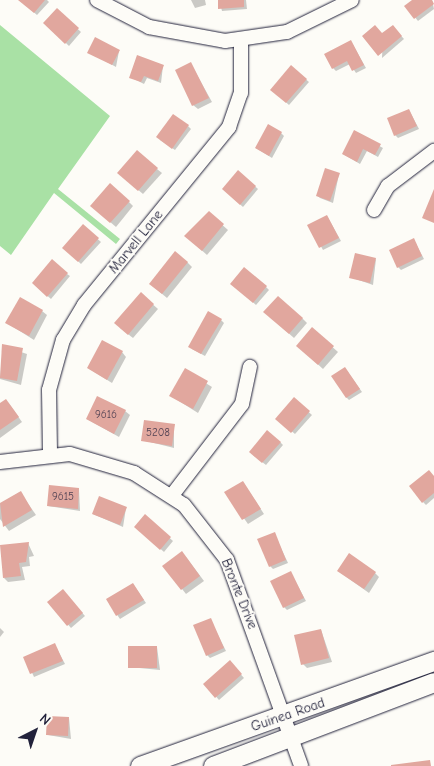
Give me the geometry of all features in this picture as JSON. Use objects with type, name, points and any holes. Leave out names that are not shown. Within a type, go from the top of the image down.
[{"type":"main road","name":"Guinea Road","points":[[140,766],[434,661]]},
{"type":"main road","name":"Guinea Road","points":[[213,766],[292,738],[434,682]]},
{"type":"street","points":[[97,0],[124,16],[174,35],[241,40],[304,26],[352,0]]},
{"type":"street","name":"Marvell Lane","points":[[50,453],[49,390],[63,340],[84,305],[229,128],[241,93],[241,40]]},
{"type":"street","points":[[374,210],[388,186],[434,151]]},
{"type":"street","points":[[173,494],[242,404],[250,367]]},
{"type":"street","name":"Bronte Drive","points":[[0,462],[50,453],[112,464],[173,494],[203,524],[228,560],[301,766]]},
{"type":"green space","points":[[0,25],[110,116],[58,189],[120,239],[116,244],[54,193],[11,255],[0,246]]},
{"type":"building","points":[[18,0],[45,0],[34,13]]},
{"type":"building","points":[[218,0],[244,0],[244,7],[218,9]]},
{"type":"building","points":[[412,0],[432,0],[434,4],[414,19],[404,6]]},
{"type":"building","points":[[57,8],[79,28],[65,44],[43,23]]},
{"type":"building","points":[[375,25],[382,33],[393,25],[402,36],[378,56],[362,36]]},
{"type":"building","points":[[95,37],[120,50],[112,65],[87,53]]},
{"type":"building","points":[[351,40],[364,65],[352,71],[347,61],[332,69],[324,54]]},
{"type":"building","points":[[137,55],[164,65],[158,81],[144,76],[141,82],[129,78]]},
{"type":"building","points":[[191,62],[209,98],[192,106],[175,70]]},
{"type":"building","points":[[291,65],[307,79],[286,103],[270,90]]},
{"type":"building","points":[[409,109],[417,126],[394,136],[387,118]]},
{"type":"building","points":[[173,114],[189,125],[172,149],[156,137]]},
{"type":"building","points":[[268,124],[282,132],[269,156],[255,148]]},
{"type":"building","points":[[354,130],[381,144],[375,155],[363,149],[357,162],[342,154]]},
{"type":"building","points":[[137,150],[158,168],[138,191],[117,173]]},
{"type":"building","points":[[325,168],[340,173],[330,201],[316,196]]},
{"type":"building","points":[[238,170],[256,186],[240,205],[222,189]]},
{"type":"building","points":[[110,183],[130,201],[110,223],[90,206]]},
{"type":"building","points":[[434,189],[434,223],[422,218]]},
{"type":"building","points":[[209,211],[224,224],[202,251],[184,236]]},
{"type":"building","points":[[327,215],[339,238],[319,248],[307,225]]},
{"type":"building","points":[[83,224],[99,238],[78,262],[62,248]]},
{"type":"building","points":[[414,238],[422,256],[397,268],[389,250]]},
{"type":"building","points":[[175,251],[188,262],[162,294],[149,284]]},
{"type":"building","points":[[355,253],[376,258],[370,283],[349,278]]},
{"type":"building","points":[[52,259],[68,273],[47,297],[32,283]]},
{"type":"building","points":[[244,267],[267,286],[253,303],[230,284]]},
{"type":"building","points":[[141,292],[154,304],[128,335],[114,323]]},
{"type":"building","points":[[278,296],[303,318],[289,334],[263,312]]},
{"type":"building","points":[[20,297],[43,310],[29,336],[5,323]]},
{"type":"building","points":[[208,311],[222,319],[201,354],[188,347]]},
{"type":"building","points":[[312,327],[334,346],[318,365],[296,346]]},
{"type":"building","points":[[102,340],[123,351],[107,380],[87,368]]},
{"type":"building","points":[[2,344],[23,348],[17,381],[0,378]]},
{"type":"building","points":[[345,367],[360,389],[346,398],[331,376]]},
{"type":"building","points":[[185,368],[208,381],[193,409],[169,396]]},
{"type":"building","points":[[97,396],[126,410],[114,434],[86,419]]},
{"type":"building","points":[[294,397],[310,411],[291,433],[275,419]]},
{"type":"building","points":[[6,399],[19,417],[0,430],[0,403]]},
{"type":"building","points":[[144,420],[175,424],[172,446],[141,441]]},
{"type":"building","points":[[267,430],[281,442],[262,463],[249,452]]},
{"type":"building","points":[[429,470],[434,476],[434,493],[422,503],[409,486]]},
{"type":"building","points":[[243,481],[261,509],[242,520],[224,492]]},
{"type":"building","points":[[49,485],[79,488],[78,509],[47,506]]},
{"type":"building","points":[[21,491],[32,510],[3,527],[0,503]]},
{"type":"building","points":[[99,496],[127,507],[120,525],[92,514]]},
{"type":"building","points":[[145,514],[171,537],[160,550],[134,527]]},
{"type":"building","points":[[275,532],[286,560],[269,567],[257,539]]},
{"type":"building","points":[[29,542],[26,562],[19,563],[21,576],[3,578],[0,545]]},
{"type":"building","points":[[182,551],[200,576],[181,590],[162,566]]},
{"type":"building","points":[[349,553],[376,572],[364,589],[337,571]]},
{"type":"building","points":[[291,571],[304,598],[283,608],[270,581]]},
{"type":"building","points":[[133,583],[144,600],[116,616],[106,599]]},
{"type":"building","points":[[63,589],[83,613],[67,626],[47,602]]},
{"type":"building","points":[[211,618],[224,648],[206,656],[193,625]]},
{"type":"building","points":[[321,629],[329,658],[301,665],[294,635]]},
{"type":"building","points":[[55,643],[63,661],[30,674],[23,657]]},
{"type":"building","points":[[128,646],[157,646],[157,668],[128,668]]},
{"type":"building","points":[[230,660],[242,674],[215,698],[203,684]]},
{"type":"building","points":[[47,716],[69,717],[68,736],[46,735]]},
{"type":"building","points":[[430,760],[431,766],[391,766],[391,765]]}]
